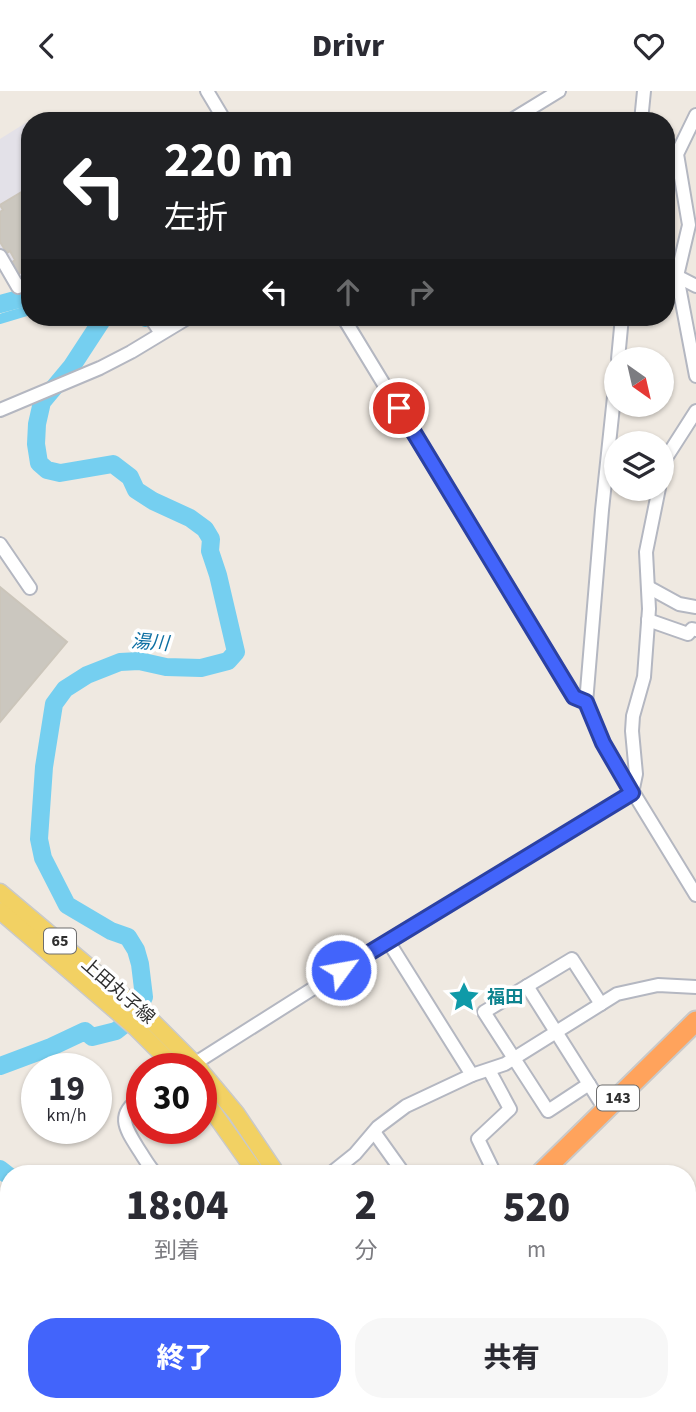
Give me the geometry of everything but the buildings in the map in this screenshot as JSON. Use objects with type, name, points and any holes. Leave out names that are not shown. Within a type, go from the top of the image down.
[{"type":"highway","name":"143","points":[[549,1165],[696,1021]]},
{"type":"main road","name":"上田丸子線","points":[[0,892],[178,1053]]},
{"type":"main road","name":"上田丸子線","points":[[0,911],[114,997]]},
{"type":"main road","name":"上田丸子線","points":[[141,1021],[165,1053]]},
{"type":"main road","name":"上田丸子線","points":[[217,1092],[236,1113],[271,1165]]},
{"type":"main road","points":[[217,1116],[251,1165]]},
{"type":"street","points":[[207,91],[220,112]]},
{"type":"street","points":[[525,112],[559,91]]},
{"type":"street","points":[[642,112],[644,91]]},
{"type":"street","points":[[675,265],[689,225],[677,154],[696,115]]},
{"type":"street","points":[[0,255],[18,286],[21,285]]},
{"type":"street","points":[[675,276],[696,286]]},
{"type":"street","points":[[675,287],[696,376]]},
{"type":"street","points":[[156,326],[161,333]]},
{"type":"street","points":[[0,410],[93,372],[173,326]]},
{"type":"street","points":[[349,326],[574,697],[586,702]]},
{"type":"street","points":[[619,347],[621,326]]},
{"type":"street","points":[[674,445],[696,411]]},
{"type":"street","points":[[612,417],[586,702],[603,743],[696,895]]},
{"type":"street","points":[[217,1054],[388,941],[632,793],[636,774],[633,716],[644,677],[648,620],[646,552],[656,501]]},
{"type":"street","points":[[0,544],[30,589]]},
{"type":"street","points":[[648,587],[679,604],[696,607]]},
{"type":"street","points":[[648,620],[688,634],[692,629],[696,631]]},
{"type":"street","points":[[388,941],[472,1075]]},
{"type":"street","points":[[589,1084],[548,1111],[484,1012],[572,959],[601,1004]]},
{"type":"street","points":[[341,1165],[374,1132],[406,1106],[513,1059],[617,994],[658,985],[696,987]]},
{"type":"street","points":[[527,986],[606,1111]]},
{"type":"street","points":[[489,1070],[510,1109],[478,1139],[491,1165]]},
{"type":"street","points":[[374,1132],[398,1165]]},
{"type":"street","points":[[136,1144],[150,1165]]},
{"type":"shaded area","points":[[21,126],[21,278],[14,276],[0,252],[0,139]]},
{"type":"waterway","name":"湯川","points":[[0,304],[21,298]]},
{"type":"waterway","points":[[0,319],[21,313]]},
{"type":"waterway","name":"湯川","points":[[0,1066],[85,1031],[92,1037],[116,1031],[135,1016],[144,997],[140,964],[128,937],[111,931],[67,905],[43,858],[39,839],[44,767],[54,704],[65,689],[87,675],[120,662],[139,661],[166,667],[201,668],[228,661],[236,652],[210,551],[211,539],[205,529],[190,518],[136,490],[130,477],[113,464],[60,473],[47,470],[39,463],[36,444],[42,402],[72,366],[98,326]]},
{"type":"place","name":"福田","points":[[464,997]]},
{"type":"route","points":[[341,970],[632,793],[603,743],[586,702],[574,697],[399,408]]}]
